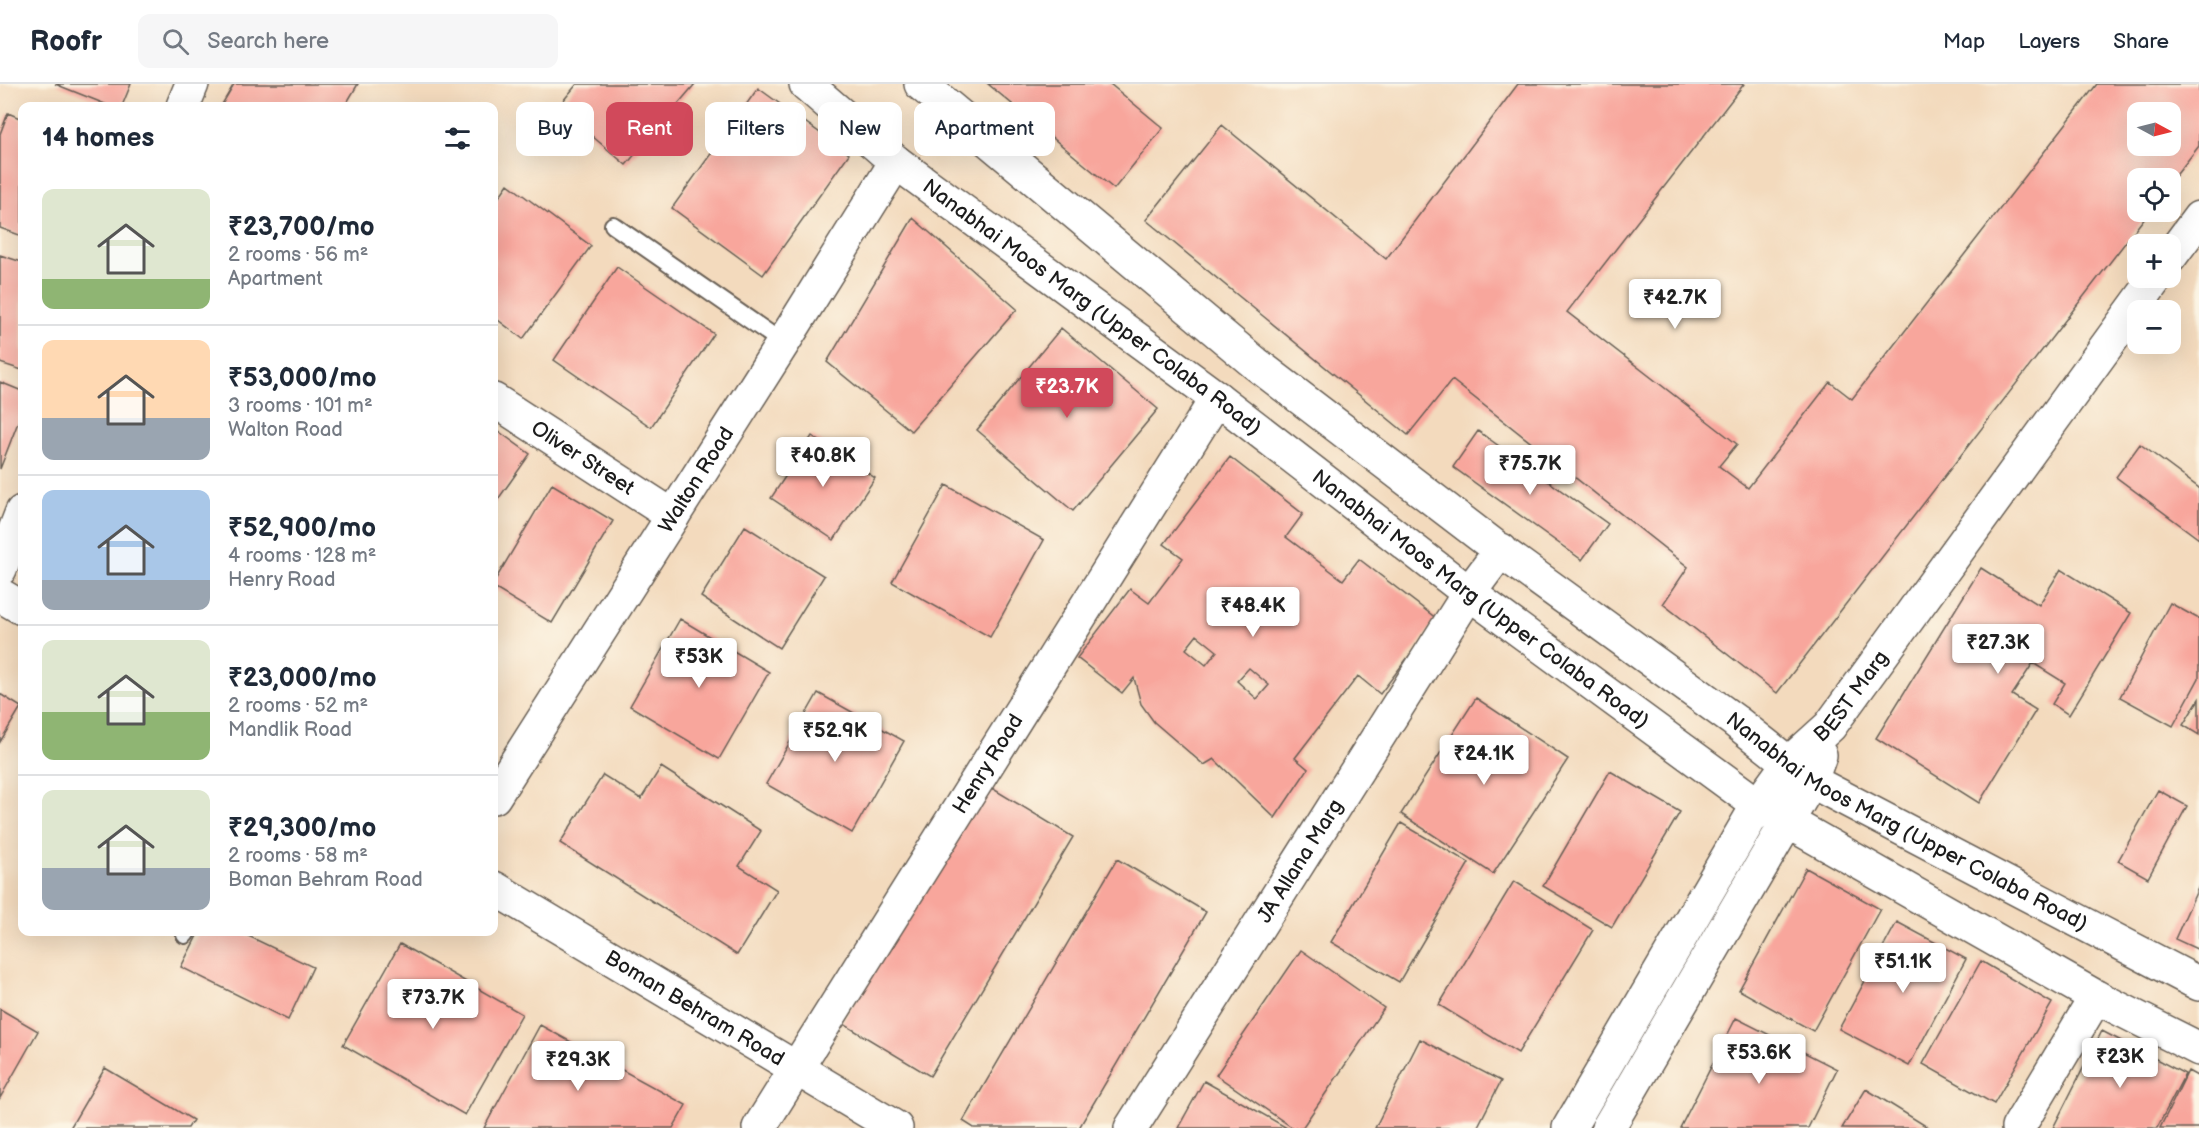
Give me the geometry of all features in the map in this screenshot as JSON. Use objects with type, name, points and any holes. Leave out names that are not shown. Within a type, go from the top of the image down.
[{"type":"street","points":[[185,102],[192,84]]},
{"type":"street","name":"Nanabhai Moos Marg (Upper Colaba Road)","points":[[806,84],[896,162],[1217,398],[1469,594],[1758,805],[2096,997],[2199,1049]]},
{"type":"street","name":"Nanabhai Moos Marg (Upper Colaba Road)","points":[[921,84],[1255,363],[1501,550],[1735,721],[1800,772],[2199,984]]},
{"type":"street","name":"Walton Road","points":[[498,791],[896,162]]},
{"type":"street","points":[[2181,242],[2199,218]]},
{"type":"street","name":"BEST Marg","points":[[1800,772],[1830,726],[2149,288]]},
{"type":"street","name":"Henry Road","points":[[759,1128],[1217,398]]},
{"type":"street","name":"Oliver Street","points":[[498,403],[673,516]]},
{"type":"street","points":[[0,569],[18,522]]},
{"type":"street","name":"JA Allana Marg","points":[[1131,1128],[1469,594],[1501,550]]},
{"type":"street","points":[[0,595],[18,606]]},
{"type":"street","points":[[1569,1128],[1758,805],[1800,772]]},
{"type":"street","points":[[1608,1128],[1787,823],[1800,772]]},
{"type":"street","name":"Boman Behram Road","points":[[498,890],[896,1128]]},
{"type":"street","points":[[2018,1128],[2096,997]]},
{"type":"lane","points":[[613,225],[783,343]]},
{"type":"building","points":[[55,84],[131,84],[124,102],[100,102]]},
{"type":"building","points":[[234,84],[358,84],[347,102],[223,102]]},
{"type":"building","points":[[577,84],[695,84],[680,102],[606,102],[606,148],[594,138],[594,102],[562,102]]},
{"type":"building","points":[[988,84],[1110,84],[1163,128],[1114,189],[1055,140],[1055,102],[1010,102]]},
{"type":"building","points":[[1518,84],[1744,84],[1567,312],[1737,444],[1719,466],[1748,488],[1830,382],[1852,399],[2097,84],[2199,84],[2199,146],[2181,169],[2127,168],[2127,222],[2141,222],[2132,234],[2127,234],[2127,240],[1777,693],[1663,604],[1688,567],[1452,380],[1408,435],[1146,220],[1222,125],[1386,259]]},
{"type":"building","points":[[758,88],[777,102],[748,102]]},
{"type":"building","points":[[8,113],[18,117],[18,235],[0,228],[0,134]]},
{"type":"building","points":[[806,123],[818,132],[818,156],[848,156],[763,275],[672,208],[709,156],[806,156]]},
{"type":"building","points":[[615,156],[634,156],[626,165]]},
{"type":"building","points":[[508,184],[591,246],[523,339],[498,320],[498,198]]},
{"type":"building","points":[[913,218],[1017,309],[911,431],[827,362]]},
{"type":"building","points":[[0,255],[18,261],[18,369],[0,363]]},
{"type":"building","points":[[617,267],[714,334],[651,427],[554,360]]},
{"type":"building","points":[[1061,328],[1158,409],[1073,511],[977,430]]},
{"type":"building","points":[[0,382],[18,389],[18,422],[0,469]]},
{"type":"building","points":[[498,431],[530,454],[498,499]]},
{"type":"building","points":[[1478,431],[1608,524],[1582,560],[1453,467]]},
{"type":"building","points":[[812,436],[875,478],[834,540],[771,498]]},
{"type":"building","points":[[2140,444],[2199,488],[2199,539],[2116,477]]},
{"type":"building","points":[[1230,457],[1303,514],[1286,537],[1343,580],[1359,559],[1437,619],[1380,694],[1358,676],[1295,758],[1308,769],[1275,818],[1214,759],[1204,765],[1154,722],[1141,704],[1134,678],[1122,693],[1077,658],[1130,589],[1149,603],[1183,558],[1164,544]],"holes":[[[1197,635],[1217,651],[1206,665],[1186,649]],[[1249,668],[1269,685],[1257,699],[1237,681]]]},
{"type":"building","points":[[552,484],[613,521],[552,623],[498,590],[498,575]]},
{"type":"building","points":[[946,485],[1044,540],[990,637],[892,582]]},
{"type":"building","points":[[745,526],[824,576],[779,648],[701,597]]},
{"type":"building","points":[[1981,568],[2039,605],[2061,569],[2131,613],[2069,715],[2052,704],[2065,683],[2033,663],[2012,695],[2036,710],[1979,803],[1876,738]]},
{"type":"building","points":[[2170,603],[2199,619],[2199,678],[2173,726],[2120,697]]},
{"type":"building","points":[[680,619],[769,672],[719,759],[630,706]]},
{"type":"building","points":[[818,693],[904,741],[852,833],[766,784]]},
{"type":"building","points":[[0,694],[18,705],[18,712],[0,742]]},
{"type":"building","points":[[1476,698],[1568,759],[1493,874],[1401,814]]},
{"type":"building","points":[[2199,699],[2199,735],[2183,725]]},
{"type":"building","points":[[661,767],[761,831],[739,866],[777,890],[737,955],[560,843],[603,775],[641,799]]},
{"type":"building","points":[[1610,771],[1680,812],[1612,927],[1543,886]]},
{"type":"building","points":[[985,784],[1073,837],[930,1076],[842,1023]]},
{"type":"building","points":[[2158,790],[2187,806],[2148,878],[2118,861]]},
{"type":"building","points":[[1401,823],[1469,863],[1399,982],[1331,942]]},
{"type":"building","points":[[1117,859],[1206,912],[1079,1128],[974,1128],[963,1121]]},
{"type":"building","points":[[1806,868],[1880,909],[1813,1031],[1739,990]]},
{"type":"building","points":[[1514,881],[1593,930],[1518,1053],[1439,1005]]},
{"type":"building","points":[[2199,886],[2199,950],[2175,939]]},
{"type":"building","points":[[1897,922],[1966,959],[1909,1066],[1839,1029]]},
{"type":"building","points":[[197,936],[248,936],[313,967],[288,1020],[181,967]]},
{"type":"building","points":[[400,944],[522,1014],[465,1115],[343,1045]]},
{"type":"building","points":[[1301,950],[1384,1008],[1302,1128],[1293,1128],[1216,1075]]},
{"type":"building","points":[[1981,961],[2052,1003],[1994,1104],[1923,1064]]},
{"type":"building","points":[[0,1009],[38,1031],[0,1098]]},
{"type":"building","points":[[1736,1018],[1837,1069],[1808,1128],[1680,1128]]},
{"type":"building","points":[[540,1025],[686,1105],[673,1128],[484,1128]]},
{"type":"building","points":[[2102,1031],[2185,1074],[2157,1128],[2053,1128]]},
{"type":"building","points":[[1420,1039],[1501,1081],[1477,1128],[1375,1128]]},
{"type":"building","points":[[105,1068],[193,1120],[188,1128],[70,1128]]},
{"type":"building","points":[[2188,1071],[2199,1077],[2199,1128],[2160,1128]]},
{"type":"building","points":[[1204,1081],[1287,1128],[1178,1128]]},
{"type":"building","points":[[1866,1089],[1929,1128],[1842,1128]]}]
